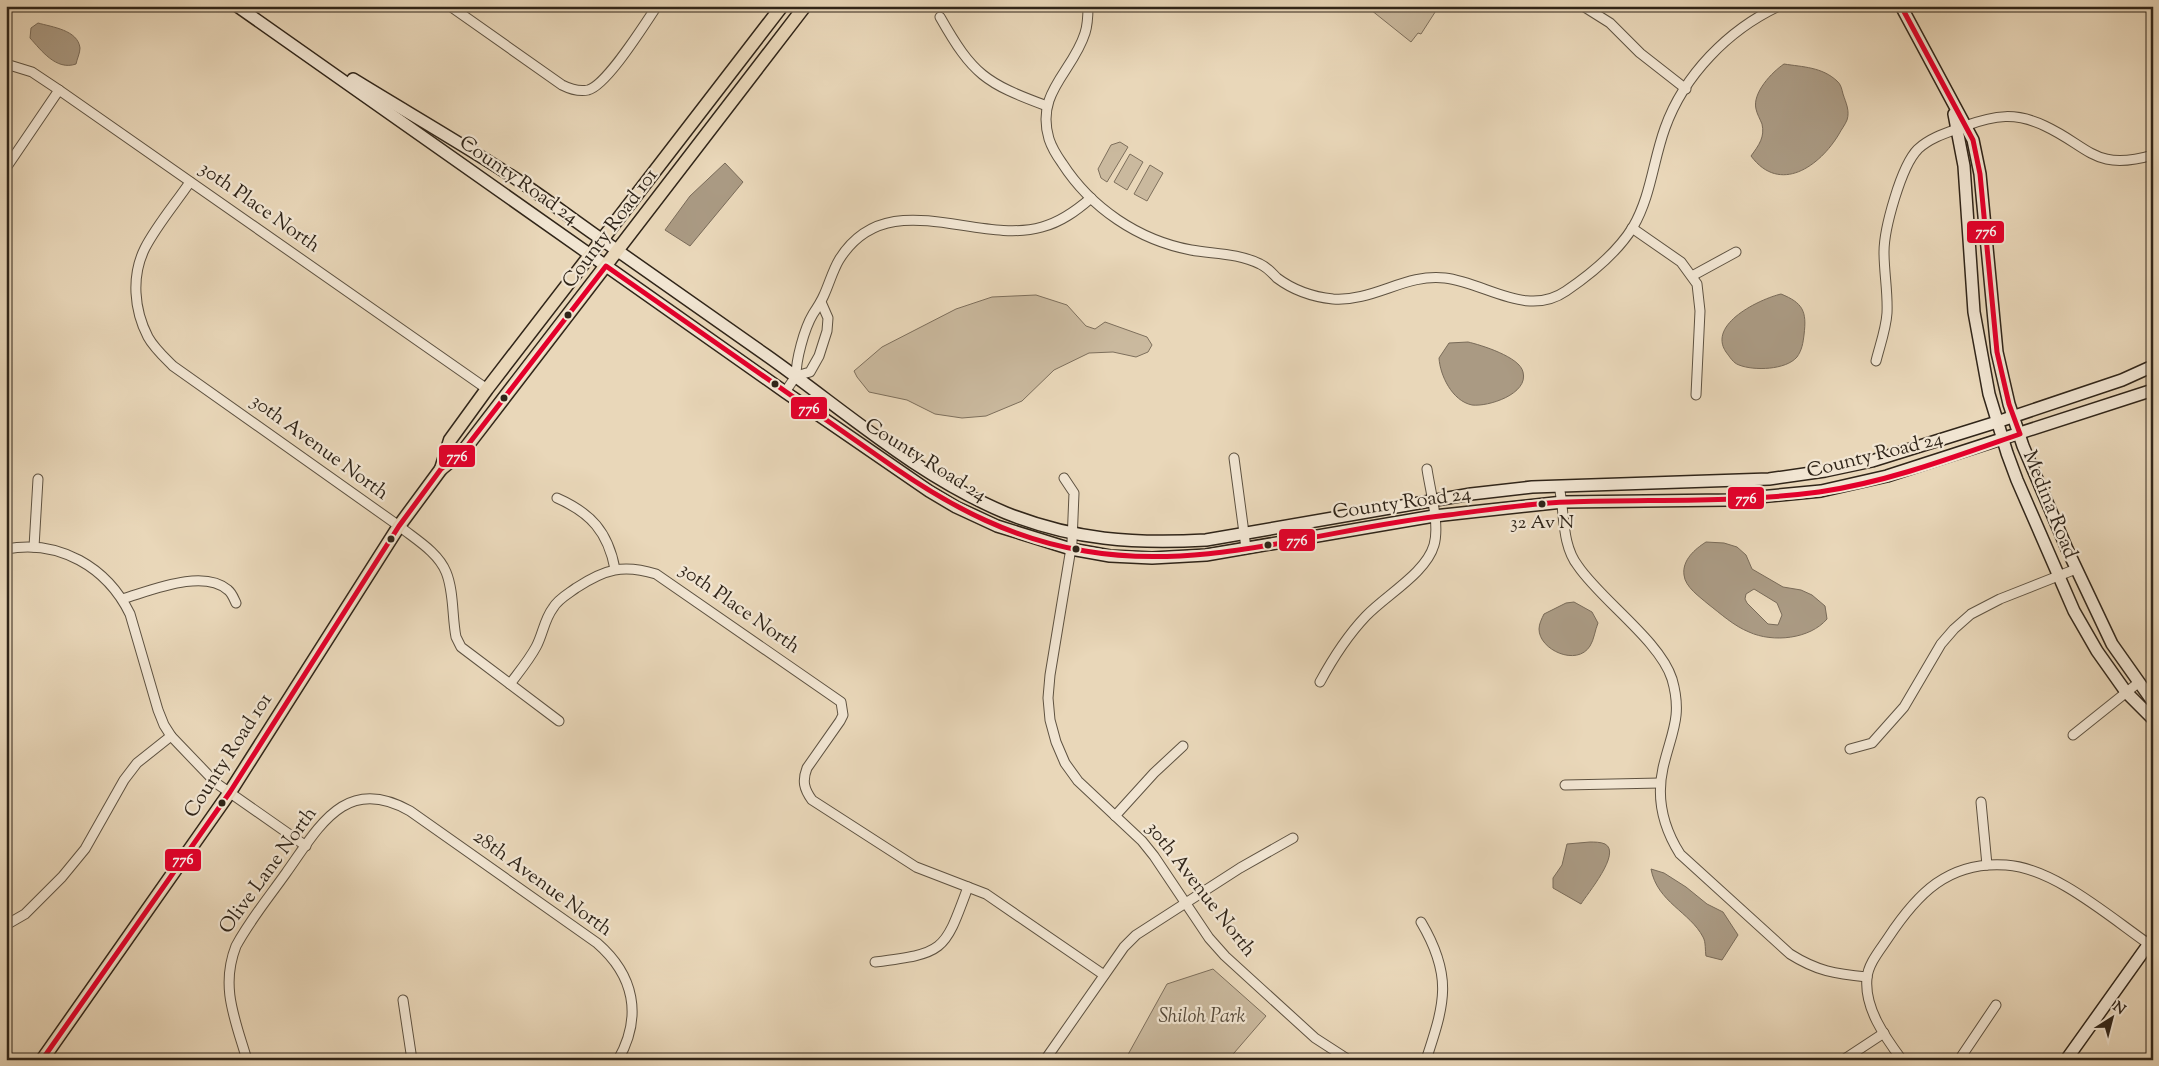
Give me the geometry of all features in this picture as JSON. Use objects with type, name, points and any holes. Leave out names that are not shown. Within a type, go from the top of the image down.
[{"type":"main road","name":"County Road 101","points":[[441,469],[450,440],[487,389],[782,6]]},
{"type":"main road","name":"County Road 101","points":[[42,1060],[230,792],[399,526],[441,469],[464,450],[805,6]]},
{"type":"street","name":"County Road 24","points":[[237,6],[307,52],[510,175],[796,376],[894,450],[942,481],[1008,514],[1071,542],[1110,556],[1152,558],[1206,555],[1434,516],[1563,502],[1727,500],[1821,491],[1887,476],[2153,390]]},
{"type":"street","name":"County Road 24","points":[[237,6],[785,392],[929,491],[956,507],[997,526],[1071,542],[1206,540],[1432,499],[1532,487],[1769,479],[1825,472],[1872,461],[1998,422],[2122,380],[2153,366]]},
{"type":"street","points":[[450,6],[562,84],[579,91],[588,90],[604,81],[657,6]]},
{"type":"street","points":[[1088,6],[1088,20],[1084,36],[1057,81],[1047,106],[1049,139],[1056,153],[1078,184],[1109,214],[1129,227],[1170,245],[1192,250],[1235,255],[1260,264],[1295,289],[1332,299],[1369,296],[1416,279],[1447,278],[1524,301],[1551,299],[1563,294],[1604,261],[1620,245],[1632,228],[1642,208],[1650,187],[1666,126],[1686,88],[1709,56],[1730,37],[1752,21],[1779,6]]},
{"type":"street","points":[[1583,6],[1610,23],[1640,53],[1686,88]]},
{"type":"street","name":"Medina Road","points":[[1901,6],[1952,102],[1961,127],[1974,312],[1988,394],[2017,480],[2074,611],[2097,651],[2126,692],[2153,719]]},
{"type":"street","points":[[940,16],[962,53],[979,73],[996,85],[1047,106]]},
{"type":"street","name":"30th Place North","points":[[6,64],[32,72],[60,90],[487,389]]},
{"type":"street","points":[[6,168],[60,90]]},
{"type":"street","points":[[1876,361],[1886,315],[1887,292],[1884,252],[1886,232],[1908,162],[1929,141],[1961,127],[1999,115],[2012,116],[2045,125],[2086,152],[2102,158],[2119,161],[2136,160],[2153,155]]},
{"type":"street","name":"Medina Road","points":[[1961,127],[1973,140],[1980,174],[1997,352],[2013,416],[2023,446],[2076,569],[2112,644],[2153,702]]},
{"type":"street","name":"30th Avenue North","points":[[190,182],[153,235],[144,250],[138,268],[135,286],[137,304],[149,338],[173,366],[399,526],[440,560],[446,572],[456,637],[461,647],[559,721]]},
{"type":"street","points":[[785,392],[796,376],[796,364],[812,316],[821,302],[840,260],[856,241],[870,230],[886,223],[903,220],[920,220],[1003,230],[1041,228],[1059,221],[1076,211],[1091,198]]},
{"type":"street","points":[[1632,228],[1681,262],[1692,276],[1700,297],[1696,395]]},
{"type":"street","points":[[1692,276],[1736,252]]},
{"type":"street","points":[[796,376],[810,372],[823,344],[828,318],[821,302]]},
{"type":"street","points":[[1234,458],[1242,534],[1246,548]]},
{"type":"street","points":[[1320,682],[1333,659],[1360,623],[1430,557],[1436,533],[1427,469]]},
{"type":"street","name":"30th Avenue North","points":[[1064,478],[1074,493],[1071,542],[1048,698],[1050,720],[1056,742],[1065,763],[1078,781],[1142,841],[1186,902],[1209,938],[1242,973],[1315,1038],[1349,1060]]},
{"type":"street","points":[[34,547],[38,479]]},
{"type":"street","points":[[1559,486],[1568,544],[1578,567],[1662,660],[1671,676],[1676,693],[1678,713],[1660,783],[1664,821],[1670,838],[1680,854],[1790,954],[1807,965],[1820,970],[1866,977]]},
{"type":"street","points":[[510,684],[537,646],[547,616],[554,606],[588,580],[615,569],[608,543],[599,528],[587,515],[573,505],[557,498]]},
{"type":"street","points":[[6,549],[34,547],[53,549],[89,564],[104,577],[122,599],[130,614],[164,725],[171,736],[216,783],[306,846]]},
{"type":"street","name":"30th Place North","points":[[615,569],[629,568],[642,570],[668,581],[841,702],[840,721],[807,768],[804,777],[804,785],[812,800],[916,867],[968,887]]},
{"type":"street","points":[[1850,749],[1872,743],[1904,707],[1941,644],[1971,614],[2000,599],[2076,569]]},
{"type":"street","points":[[122,599],[191,580],[219,584],[229,590],[236,603]]},
{"type":"street","points":[[2073,735],[2138,683]]},
{"type":"street","points":[[6,925],[25,914],[62,877],[85,849],[124,780],[137,764],[171,736]]},
{"type":"street","points":[[1114,816],[1154,773],[1183,746]]},
{"type":"street","points":[[1564,785],[1660,783]]},
{"type":"street","name":"Olive Lane North","points":[[248,1060],[228,991],[230,960],[243,932],[328,815],[354,801],[368,798],[383,799],[410,811]]},
{"type":"street","points":[[1981,802],[1987,865]]},
{"type":"street","name":"28th Avenue North","points":[[410,811],[597,943],[611,955],[622,970],[633,1006],[632,1024],[627,1042],[618,1060]]},
{"type":"street","points":[[1045,1060],[1104,974],[1124,947],[1136,936],[1258,857],[1293,838]]},
{"type":"street","points":[[1902,1060],[1870,1008],[1866,977],[1879,952],[1904,913],[1917,898],[1932,886],[1949,875],[1967,868],[2006,865],[2026,868],[2045,874],[2151,943],[2066,1060]]},
{"type":"street","points":[[875,962],[913,957],[926,954],[938,948],[954,926],[968,887],[993,897],[1104,974]]},
{"type":"street","points":[[1421,922],[1432,940],[1440,960],[1443,981],[1443,1003],[1426,1060]]},
{"type":"street","points":[[403,1000],[412,1060]]},
{"type":"street","points":[[1959,1060],[1996,1005]]},
{"type":"street","points":[[1843,1060],[1884,1033]]},
{"type":"green space","points":[[1366,6],[1439,6],[1421,34],[1418,33],[1411,42]]},
{"type":"green space","points":[[1120,142],[1128,147],[1107,182],[1101,178],[1098,169],[1111,145]]},
{"type":"green space","points":[[1130,154],[1143,162],[1127,190],[1114,182]]},
{"type":"green space","points":[[1150,165],[1163,173],[1147,201],[1134,194]]},
{"type":"green space","points":[[1036,295],[1067,305],[1086,326],[1095,329],[1105,322],[1147,337],[1152,345],[1148,352],[1136,357],[1113,352],[1089,353],[1054,370],[1022,401],[986,416],[962,418],[935,414],[907,400],[869,392],[854,371],[882,347],[956,309],[992,297]]},
{"type":"green space","name":"Shiloh Park","points":[[1213,969],[1266,1016],[1228,1060],[1125,1060],[1167,984]]},
{"type":"shaded area","points":[[38,23],[64,30],[75,37],[80,48],[76,64],[62,65],[50,58],[39,48],[30,38],[31,28]]},
{"type":"shaded area","points":[[1784,64],[1812,68],[1831,76],[1840,85],[1848,113],[1847,120],[1831,146],[1810,165],[1799,172],[1787,175],[1774,174],[1762,168],[1751,156],[1759,144],[1763,133],[1762,124],[1756,109],[1757,96],[1774,72]]},
{"type":"shaded area","points":[[725,163],[743,182],[690,246],[665,230],[690,196]]},
{"type":"shaded area","points":[[1781,294],[1799,305],[1804,314],[1804,335],[1799,354],[1792,361],[1778,367],[1761,369],[1737,364],[1726,352],[1722,342],[1724,332],[1738,314],[1761,301]]},
{"type":"shaded area","points":[[1468,342],[1499,352],[1515,361],[1523,372],[1523,380],[1520,387],[1506,398],[1479,405],[1465,403],[1453,393],[1442,372],[1439,358],[1449,343]]},
{"type":"shaded area","points":[[1706,542],[1724,543],[1737,547],[1746,555],[1752,569],[1783,587],[1801,590],[1812,595],[1825,606],[1827,619],[1811,631],[1801,635],[1780,638],[1759,635],[1738,626],[1697,595],[1685,579],[1684,570],[1687,560]],"holes":[[[1754,589],[1777,603],[1782,615],[1778,625],[1768,624],[1747,603],[1745,599],[1746,594]]]},
{"type":"shaded area","points":[[1574,602],[1592,612],[1598,623],[1590,646],[1584,652],[1577,655],[1568,655],[1552,649],[1545,643],[1541,637],[1539,627],[1544,614],[1566,603]]},
{"type":"shaded area","points":[[1590,842],[1605,844],[1609,849],[1609,856],[1602,874],[1581,904],[1553,888],[1553,878],[1562,865],[1567,844]]},
{"type":"shaded area","points":[[1651,869],[1664,873],[1686,887],[1707,904],[1723,912],[1738,935],[1722,960],[1706,956],[1703,937],[1690,920],[1660,890],[1654,880]]},
{"type":"transit line","name":"776","points":[[42,1060],[230,792],[399,526],[441,469],[464,450],[606,266],[917,483],[962,509],[1009,530],[1059,546],[1085,551],[1130,556],[1176,556],[1267,546],[1403,521],[1524,505],[1569,502],[1757,498],[1819,492],[1845,488],[1896,475],[2020,434],[2009,404],[1997,352],[1980,174],[1973,140],[1901,6]]},
{"type":"place","name":"32 Av N","points":[[1542,504]]}]
